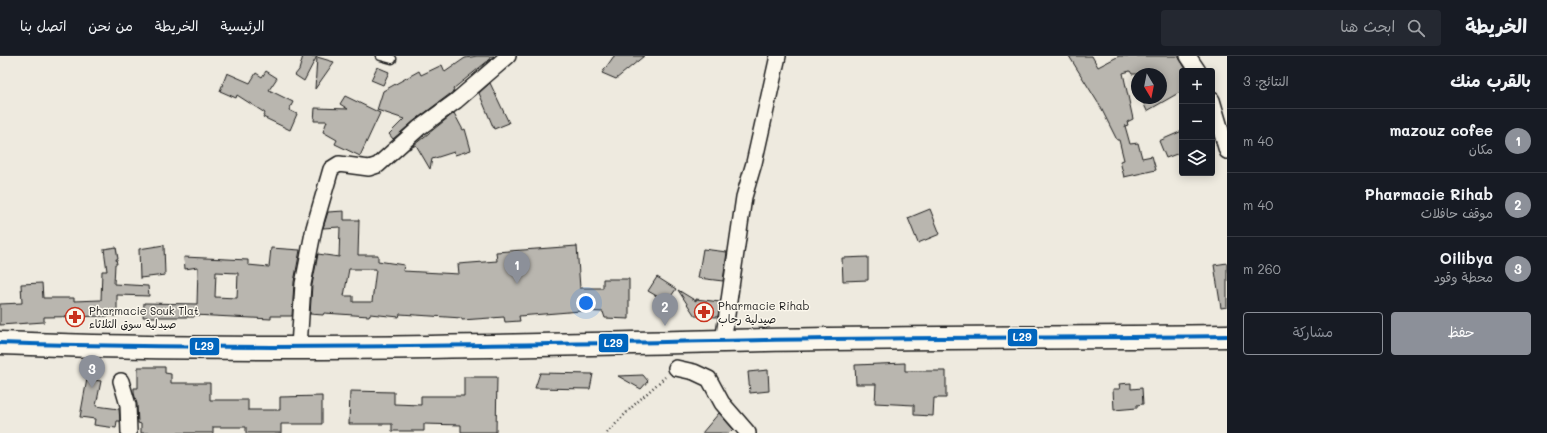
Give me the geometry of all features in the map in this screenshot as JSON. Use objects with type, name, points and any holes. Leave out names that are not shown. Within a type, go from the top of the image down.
[{"type":"main road","points":[[0,343],[132,347],[299,347],[1227,336]]},
{"type":"street","points":[[299,347],[303,284],[314,228],[331,169],[339,164],[369,168],[378,165],[419,128],[456,101],[508,56]]},
{"type":"street","points":[[723,342],[744,197],[754,163],[778,56]]},
{"type":"street","points":[[1188,56],[1196,68]]},
{"type":"street","points":[[1213,104],[1227,151]]},
{"type":"street","points":[[676,368],[694,372],[709,379],[722,403],[748,433]]},
{"type":"street","points":[[121,381],[128,405],[129,433]]},
{"type":"lane","points":[[381,56],[392,59]]},
{"type":"path","points":[[607,433],[633,406],[676,368]]},
{"type":"building","points":[[303,56],[317,56],[304,81],[295,75],[299,70]]},
{"type":"building","points":[[494,56],[453,89],[454,91],[393,139],[389,134],[404,119],[377,110],[383,91],[419,71],[421,75],[442,65],[445,72],[465,58]]},
{"type":"building","points":[[614,56],[644,56],[616,79],[602,73]]},
{"type":"building","points":[[1069,56],[1092,56],[1098,67],[1119,56],[1178,56],[1185,68],[1179,68],[1179,93],[1167,100],[1167,68],[1131,68],[1131,72],[1130,71],[1123,73],[1133,119],[1127,122],[1128,125],[1125,126],[1130,144],[1138,143],[1142,158],[1152,156],[1156,170],[1124,177],[1120,161],[1124,160],[1119,140],[1117,140],[1100,106]]},
{"type":"building","points":[[317,57],[334,62],[315,89]]},
{"type":"building","points":[[377,67],[389,72],[383,85],[371,80]]},
{"type":"building","points":[[266,71],[277,78],[269,90],[293,102],[289,110],[297,114],[290,130],[263,117],[265,113],[237,95],[236,98],[220,91],[227,73],[250,83],[256,73],[262,77]]},
{"type":"building","points":[[490,83],[509,123],[494,129],[479,93]]},
{"type":"building","points":[[345,96],[380,113],[360,156],[335,144],[337,140],[323,132],[327,121],[314,121],[315,108],[348,109],[340,104]]},
{"type":"building","points":[[1144,104],[1159,104],[1147,111]]},
{"type":"building","points":[[454,113],[463,130],[465,129],[471,150],[455,155],[454,152],[432,159],[430,169],[416,145],[409,149]]},
{"type":"building","points":[[1179,132],[1179,153],[1166,158],[1159,141]]},
{"type":"building","points":[[930,209],[940,234],[918,243],[908,218]]},
{"type":"building","points":[[344,211],[344,220],[359,220],[358,255],[378,255],[378,261],[404,265],[403,271],[459,274],[458,264],[497,261],[496,252],[577,246],[580,288],[603,288],[603,279],[629,279],[629,319],[605,318],[603,312],[581,311],[519,316],[520,321],[505,322],[504,317],[462,320],[462,318],[400,314],[399,317],[370,314],[369,316],[324,313],[323,315],[310,314],[312,285],[318,254],[339,257],[340,227],[323,228],[328,212]],"holes":[[[349,269],[376,269],[372,302],[353,302],[353,296],[344,296]]]},
{"type":"building","points":[[164,245],[165,275],[140,278],[139,249]]},
{"type":"building","points":[[116,247],[118,259],[116,259],[117,264],[115,264],[114,284],[148,286],[149,296],[117,295],[117,316],[44,317],[44,322],[0,325],[0,304],[22,303],[21,284],[42,283],[43,298],[74,298],[74,301],[101,300],[102,271],[107,271],[104,249]]},
{"type":"building","points":[[271,248],[300,250],[294,282],[292,316],[271,316],[271,319],[194,315],[194,317],[143,317],[144,303],[197,304],[198,267],[185,269],[184,257],[248,260],[248,265],[269,267]],"holes":[[[216,272],[238,273],[237,298],[215,297]]]},
{"type":"building","points":[[703,249],[727,252],[723,281],[698,278]]},
{"type":"building","points":[[868,257],[868,280],[843,281],[842,258]]},
{"type":"building","points":[[1227,263],[1227,307],[1221,308],[1214,265]]},
{"type":"building","points":[[657,277],[676,289],[667,302],[648,291]]},
{"type":"building","points":[[678,290],[696,301],[696,299],[720,302],[718,317],[695,316]]},
{"type":"building","points":[[905,363],[905,371],[946,371],[946,398],[934,398],[933,416],[914,415],[914,405],[875,403],[876,384],[856,384],[855,365]]},
{"type":"building","points":[[138,367],[165,367],[165,373],[171,374],[171,383],[210,383],[210,400],[248,400],[248,410],[280,410],[280,397],[322,396],[322,424],[281,424],[281,433],[246,433],[246,427],[213,427],[213,433],[141,433],[141,424],[138,423],[137,404],[134,393],[134,388],[138,388]]},
{"type":"building","points":[[768,370],[769,391],[750,393],[748,372]]},
{"type":"building","points":[[540,373],[593,374],[590,389],[535,388]]},
{"type":"building","points":[[643,375],[648,381],[641,389],[618,376]]},
{"type":"building","points":[[464,377],[497,377],[496,432],[461,432],[461,425],[424,424],[424,431],[392,431],[392,424],[349,424],[350,391],[394,392],[394,404],[421,405],[421,396],[464,396]]},
{"type":"building","points":[[87,379],[101,381],[96,406],[119,409],[120,421],[117,421],[116,428],[94,425],[95,419],[80,417]]},
{"type":"building","points":[[1131,383],[1131,389],[1142,388],[1143,404],[1137,405],[1137,408],[1114,410],[1113,389],[1120,389],[1119,384]]},
{"type":"building","points":[[719,413],[733,429],[729,433],[702,433]]},
{"type":"transit line","name":"L29","points":[[0,343],[191,347],[287,347],[574,344],[823,339],[1227,336]]},
{"type":"place","name":"mazouz cofee","points":[[517,284]]},
{"type":"place","name":"Pharmacie Rihab صيدلية رحاب","points":[[704,312]]},
{"type":"place","name":"Pharmacie Souk Tlat صيدلية سوق الثلاثاء","points":[[75,317]]},
{"type":"place","name":"Pharmacie Rihab","points":[[665,326]]},
{"type":"place","name":"Oilibya","points":[[92,388]]}]
